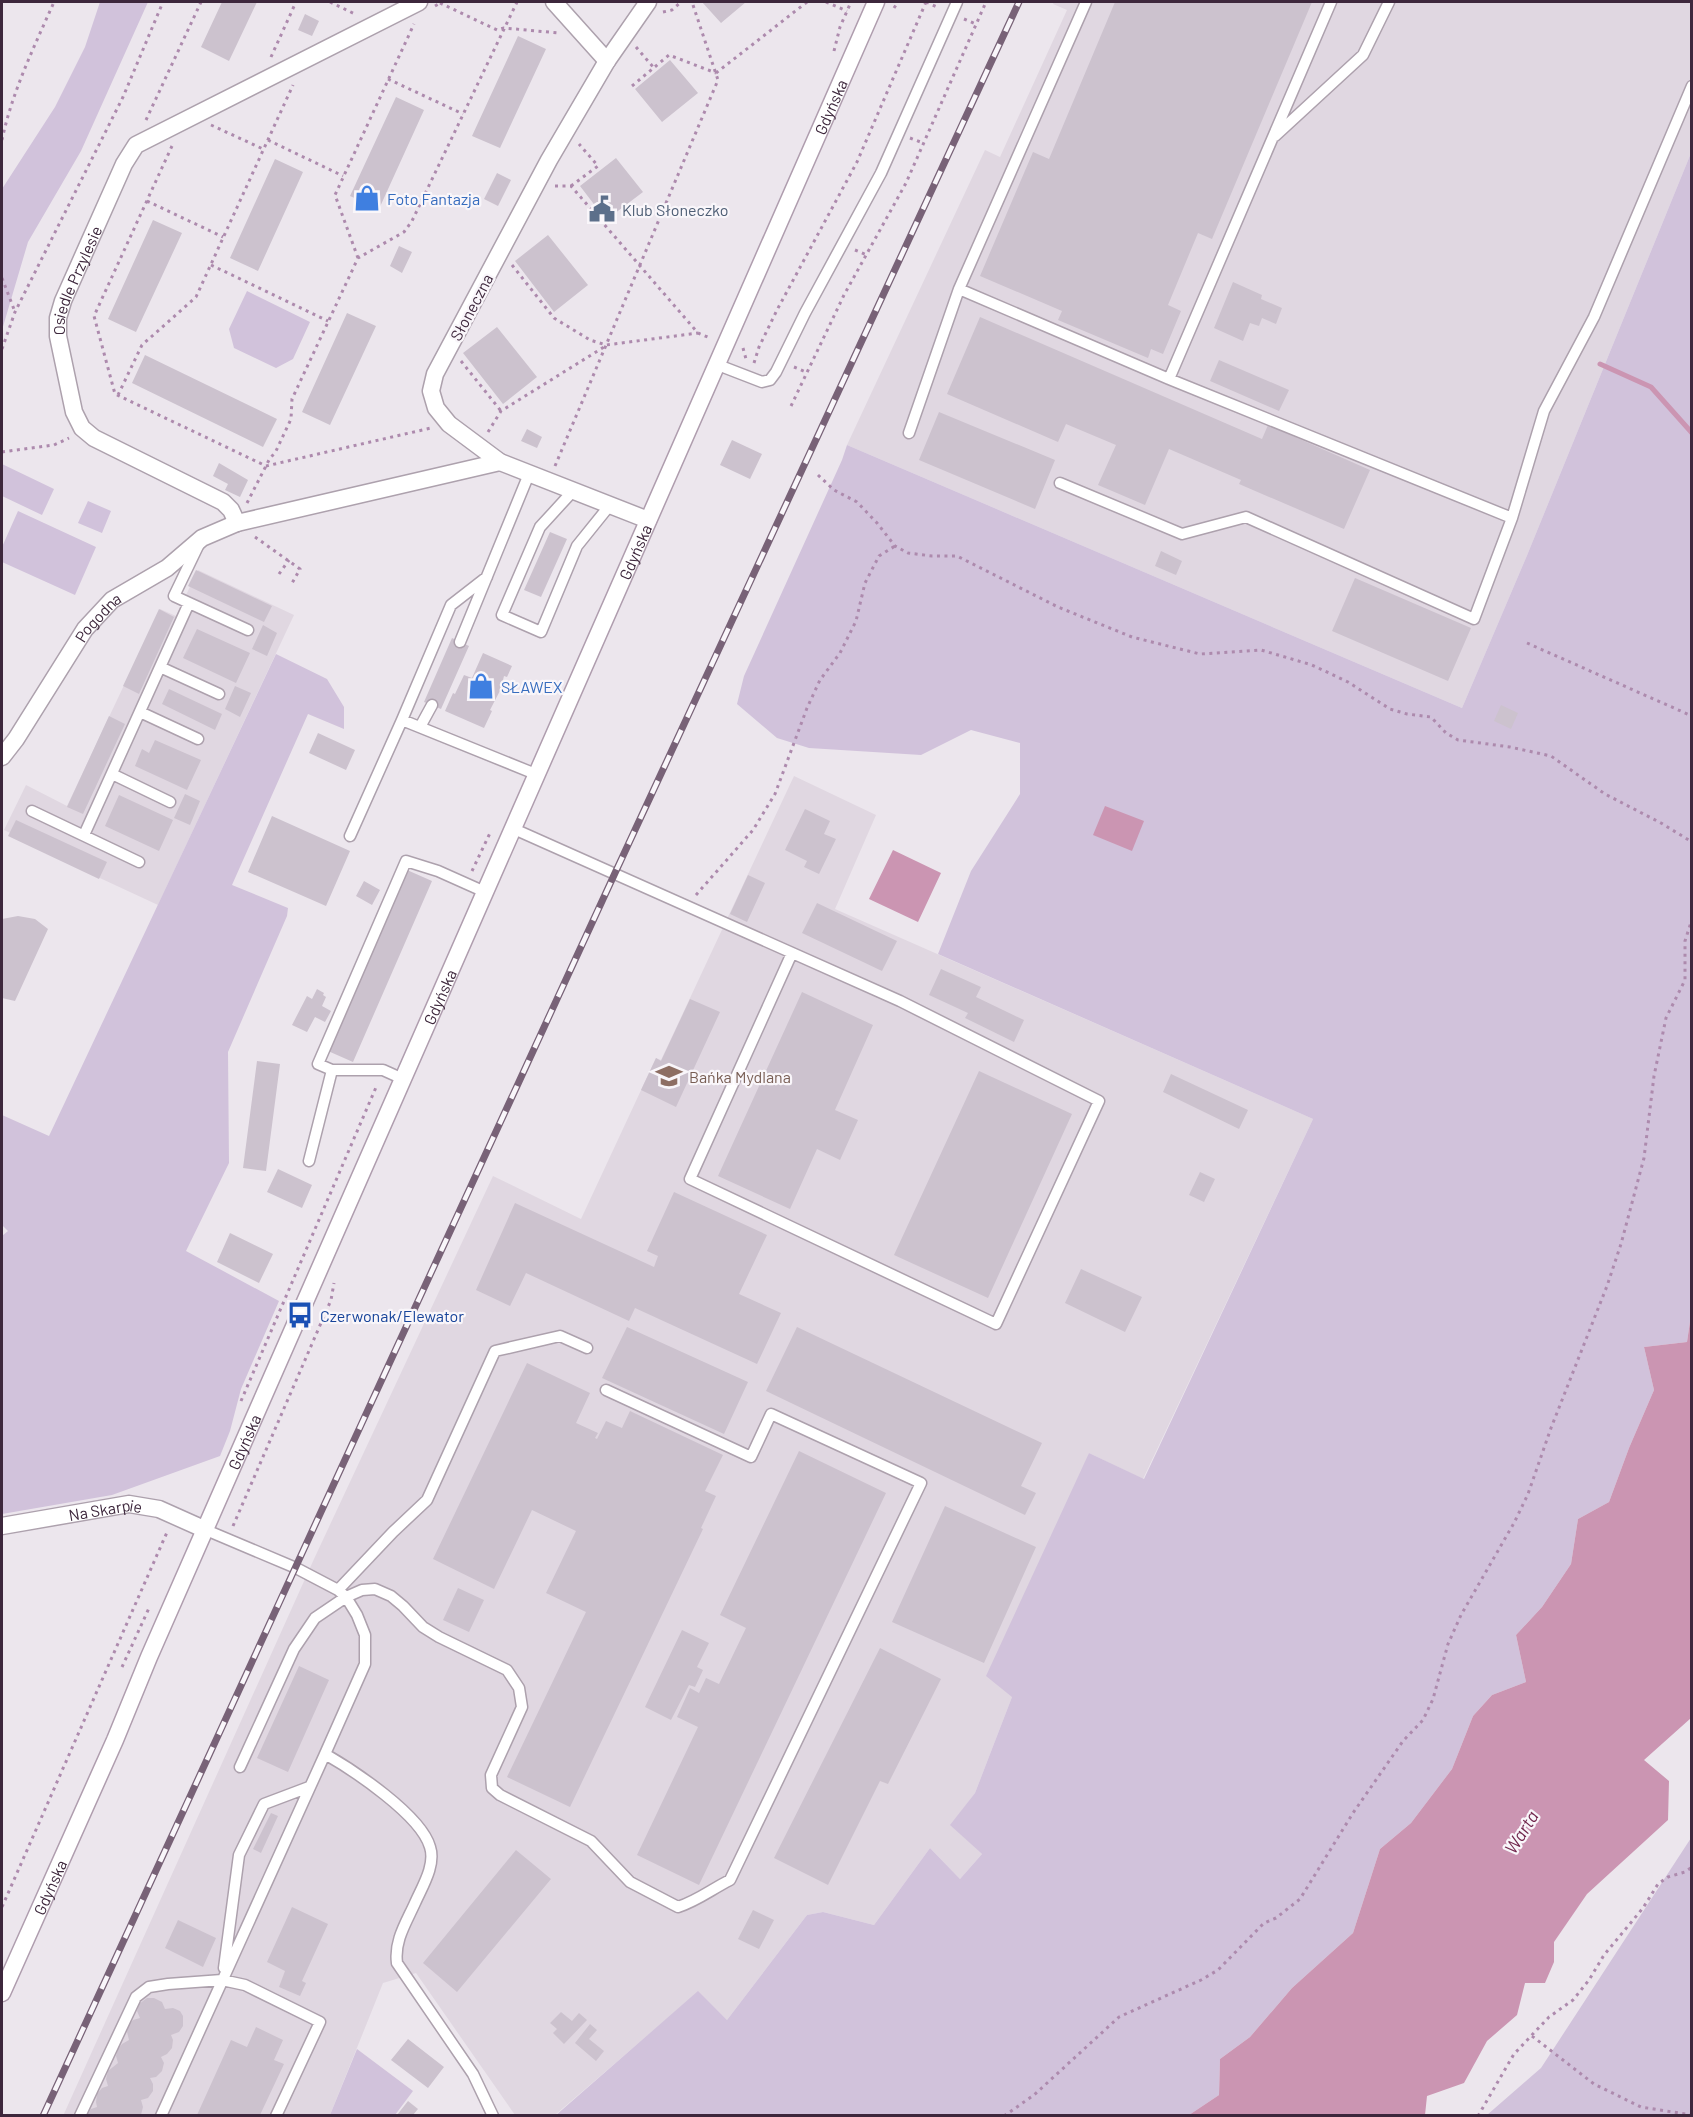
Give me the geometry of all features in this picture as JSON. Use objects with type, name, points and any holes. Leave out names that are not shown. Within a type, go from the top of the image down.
[{"type":"street","points":[[554,2],[607,61]]},
{"type":"street","name":"Gdyńska","points":[[2,1994],[876,2]]},
{"type":"street","name":"Osiedle Przylesie","points":[[82,428],[74,412],[58,336],[58,318],[124,164],[136,145],[277,72],[426,5]]},
{"type":"street","name":"Słoneczna","points":[[648,520],[500,462],[449,424],[436,408],[431,391],[435,374],[549,160],[607,61],[651,8]]},
{"type":"street","points":[[82,428],[94,438],[223,502],[231,510],[237,523],[500,462]]},
{"type":"street","name":"Pogodna","points":[[2,757],[16,739],[85,629],[112,600],[167,568],[202,538],[237,523]]},
{"type":"street","name":"Na Skarpie","points":[[2,1526],[129,1504],[159,1509],[206,1530]]},
{"type":"lane","points":[[718,365],[762,382],[770,380],[776,372],[805,313],[881,173],[957,2]]},
{"type":"lane","points":[[909,433],[958,289],[1086,2]]},
{"type":"lane","points":[[1169,379],[1331,2]]},
{"type":"lane","points":[[1272,139],[1363,55],[1389,2]]},
{"type":"lane","points":[[1060,483],[1182,534],[1246,517],[1474,619],[1512,519],[1544,411],[1594,317],[1692,86]]},
{"type":"lane","points":[[958,289],[1169,379],[1512,519]]},
{"type":"lane","points":[[460,642],[529,474]]},
{"type":"lane","points":[[573,491],[540,527],[502,615],[541,632],[577,546],[610,505]]},
{"type":"lane","points":[[202,538],[174,596],[248,630]]},
{"type":"lane","points":[[350,836],[451,605],[487,577]]},
{"type":"lane","points":[[84,835],[189,603]]},
{"type":"lane","points":[[160,667],[219,694]]},
{"type":"lane","points":[[420,727],[432,705]]},
{"type":"lane","points":[[140,712],[198,739]]},
{"type":"lane","points":[[402,720],[538,775]]},
{"type":"lane","points":[[112,774],[170,802]]},
{"type":"lane","points":[[32,811],[139,862]]},
{"type":"lane","points":[[514,829],[900,1001],[1099,1101],[996,1324],[690,1179],[792,953]]},
{"type":"lane","points":[[403,1079],[383,1070],[332,1070],[318,1064],[406,861],[438,870],[485,892]]},
{"type":"lane","points":[[309,1161],[332,1070]]},
{"type":"lane","points":[[240,1767],[294,1649],[315,1618],[342,1594],[393,1532],[427,1500],[495,1351],[560,1336],[587,1348]]},
{"type":"lane","points":[[342,1594],[375,1589],[397,1601],[423,1628],[507,1670],[519,1688],[522,1707],[491,1775],[492,1788],[500,1795],[591,1841],[630,1882],[651,1895],[678,1907],[693,1902],[730,1880],[921,1483],[771,1414],[751,1457],[606,1390]]},
{"type":"lane","points":[[161,2115],[365,1664],[364,1635],[357,1615],[342,1594],[296,1568],[206,1530]]},
{"type":"lane","points":[[325,1754],[347,1767],[412,1819],[427,1840],[431,1862],[400,1937],[396,1950],[397,1963],[473,2074],[493,2115]]},
{"type":"lane","points":[[222,1980],[239,1855],[264,1804],[309,1786]]},
{"type":"lane","points":[[80,2115],[136,1997],[149,1987],[222,1980],[245,1985],[320,2022],[276,2115]]},
{"type":"path","points":[[2,140],[7,116],[21,76],[54,2]]},
{"type":"path","points":[[2,350],[15,312],[123,97],[163,2]]},
{"type":"path","points":[[151,137],[144,125],[201,2]]},
{"type":"path","points":[[277,72],[270,56],[296,2]]},
{"type":"path","points":[[426,5],[441,2],[497,30],[504,28],[562,33]]},
{"type":"path","points":[[291,585],[300,569],[237,523],[291,419],[292,399],[358,258],[404,232],[412,222],[517,2]]},
{"type":"path","points":[[651,8],[672,10],[681,2]]},
{"type":"path","points":[[552,472],[718,80],[692,2]]},
{"type":"path","points":[[716,73],[807,2]]},
{"type":"path","points":[[826,2],[847,11]]},
{"type":"path","points":[[754,363],[777,310],[857,162],[926,2]]},
{"type":"path","points":[[791,406],[830,323],[906,183],[986,2]]},
{"type":"path","points":[[358,258],[335,195],[416,18],[407,23]]},
{"type":"path","points":[[633,44],[654,68]]},
{"type":"path","points":[[632,86],[669,55],[716,73]]},
{"type":"path","points":[[118,395],[142,345],[196,297],[296,78]]},
{"type":"path","points":[[388,79],[463,114]]},
{"type":"path","points":[[208,124],[264,150]]},
{"type":"path","points":[[175,140],[94,316],[115,394],[266,466],[449,424]]},
{"type":"path","points":[[268,140],[344,176]]},
{"type":"path","points":[[553,186],[571,186],[598,166],[579,143]]},
{"type":"path","points":[[571,186],[698,333],[710,338]]},
{"type":"path","points":[[147,201],[223,237]]},
{"type":"path","points":[[507,259],[554,318],[590,340],[606,345]]},
{"type":"path","points":[[211,265],[328,321]]},
{"type":"path","points":[[2,278],[15,312]]},
{"type":"path","points":[[484,439],[501,411],[606,345],[698,333]]},
{"type":"path","points":[[456,356],[501,411]]},
{"type":"path","points":[[2,452],[54,445],[66,441],[82,428]]},
{"type":"path","points":[[818,475],[834,490],[857,502],[878,523],[895,546],[908,553],[957,556],[1058,607],[1132,637],[1200,654],[1262,650],[1312,665],[1347,682],[1390,710],[1431,717],[1446,733],[1458,740],[1510,747],[1551,756],[1605,794],[1692,842]]},
{"type":"path","points":[[687,906],[753,830],[775,794],[807,708],[820,680],[840,653],[856,621],[865,584],[879,556],[895,546]]},
{"type":"path","points":[[279,574],[289,560]]},
{"type":"path","points":[[1527,643],[1692,716]]},
{"type":"path","points":[[1004,2115],[1034,2095],[1119,2017],[1183,1989],[1218,1970],[1264,1923],[1290,1909],[1300,1899],[1346,1823],[1403,1741],[1423,1720],[1433,1699],[1448,1644],[1461,1615],[1514,1523],[1528,1494],[1551,1428],[1607,1286],[1644,1158],[1654,1076],[1666,1018],[1685,980],[1685,941],[1692,919]]},
{"type":"path","points":[[240,1402],[383,1070]]},
{"type":"path","points":[[2,1907],[170,1526],[164,1524]]},
{"type":"path","points":[[122,1667],[153,1603]]},
{"type":"path","points":[[1478,2115],[1514,2054],[1549,2018],[1573,2000],[1658,1884],[1692,1867]]},
{"type":"path","points":[[1532,2036],[1594,2084],[1641,2107],[1692,2115]]},
{"type":"shaded area","points":[[100,2],[148,2],[81,151],[28,242],[2,330],[2,189],[55,107],[85,47]]},
{"type":"shaded area","points":[[1054,2],[1691,2],[1691,153],[1528,553],[1462,708],[847,445],[985,150],[1000,157],[1067,10],[1053,4]]},
{"type":"shaded area","points":[[1691,153],[1691,1315],[1687,1342],[1644,1347],[1654,1390],[1609,1502],[1578,1519],[1571,1564],[1542,1607],[1516,1635],[1526,1682],[1492,1695],[1473,1716],[1452,1769],[1411,1823],[1380,1849],[1353,1933],[1292,1988],[1250,2037],[1220,2059],[1219,2095],[1189,2115],[555,2116],[698,1991],[727,2020],[807,1915],[823,1912],[874,1925],[930,1848],[960,1879],[982,1854],[950,1825],[975,1793],[1012,1697],[986,1676],[1089,1453],[1144,1479],[1313,1119],[938,954],[971,871],[1020,794],[1020,743],[971,730],[921,755],[809,748],[777,738],[737,704],[744,676],[847,445],[1462,708],[1528,553]]},
{"type":"shaded area","points":[[247,291],[310,322],[293,359],[276,368],[234,348],[229,329]]},
{"type":"shaded area","points":[[2,464],[54,489],[42,515],[2,496]]},
{"type":"shaded area","points":[[88,501],[111,511],[102,533],[78,523]]},
{"type":"shaded area","points":[[18,511],[96,547],[75,595],[2,562],[2,547]]},
{"type":"shaded area","points":[[198,570],[294,615],[158,905],[46,853],[41,848],[4,830],[26,785],[67,806],[160,609],[176,616]]},
{"type":"shaded area","points":[[276,654],[327,679],[344,707],[344,729],[308,714],[232,885],[288,908],[287,916],[228,1052],[229,1163],[186,1251],[279,1301],[241,1389],[230,1431],[220,1456],[112,1495],[2,1514],[2,1236],[8,1231],[2,1225],[2,1115],[49,1136]]},
{"type":"shaded area","points":[[794,776],[876,815],[835,909],[1313,1119],[1143,1479],[1089,1453],[1012,1697],[975,1793],[951,1825],[982,1854],[960,1879],[930,1848],[874,1925],[823,1912],[807,1915],[727,2020],[698,1992],[555,2115],[515,2115],[416,1973],[383,1983],[330,2115],[63,2116],[314,1559],[493,1176],[581,1219],[656,1058],[661,1060]]},
{"type":"shaded area","points":[[1691,1838],[1691,2115],[1487,2115],[1541,2068]]},
{"type":"shaded area","points":[[357,2049],[413,2091],[395,2115],[330,2115]]},
{"type":"water","points":[[1105,806],[1144,821],[1132,851],[1093,835]]},
{"type":"water","points":[[893,850],[941,873],[918,922],[869,899]]},
{"type":"water","name":"Warta","points":[[1691,1315],[1691,1718],[1644,1760],[1669,1781],[1668,1820],[1587,1894],[1554,1942],[1554,1962],[1545,1983],[1525,1983],[1517,2015],[1487,2041],[1464,2083],[1427,2096],[1425,2115],[1189,2115],[1219,2095],[1220,2059],[1250,2037],[1292,1988],[1353,1933],[1380,1849],[1411,1823],[1452,1769],[1473,1716],[1492,1695],[1526,1682],[1516,1635],[1542,1607],[1571,1564],[1578,1519],[1609,1502],[1654,1390],[1644,1347],[1687,1342]]},
{"type":"building","points":[[222,2],[257,2],[229,61],[201,47]]},
{"type":"building","points":[[702,2],[746,2],[721,23]]},
{"type":"building","points":[[1115,2],[1312,2],[1212,239],[1198,233],[1168,305],[1181,311],[1163,354],[1151,349],[1148,358],[1058,320],[1062,311],[980,276],[1033,152],[1049,159]]},
{"type":"building","points":[[305,14],[319,21],[312,36],[298,30]]},
{"type":"building","points":[[518,36],[546,49],[500,148],[472,136]]},
{"type":"building","points":[[670,60],[698,93],[662,122],[635,89]]},
{"type":"building","points":[[396,97],[424,110],[379,209],[350,196]]},
{"type":"building","points":[[616,158],[643,192],[606,220],[580,186]]},
{"type":"building","points":[[275,159],[303,172],[258,271],[230,258]]},
{"type":"building","points":[[497,173],[511,180],[498,206],[484,199]]},
{"type":"building","points":[[153,220],[182,233],[136,332],[108,319]]},
{"type":"building","points":[[548,235],[588,285],[554,312],[515,261]]},
{"type":"building","points":[[399,246],[412,252],[402,273],[390,266]]},
{"type":"building","points":[[1233,282],[1262,295],[1261,299],[1282,308],[1276,324],[1262,318],[1259,326],[1250,323],[1243,341],[1214,328]]},
{"type":"building","points":[[347,313],[376,326],[330,425],[302,412]]},
{"type":"building","points":[[980,317],[1262,439],[1268,425],[1370,470],[1344,529],[1239,484],[1241,480],[1169,449],[1145,505],[1098,485],[1116,445],[1066,424],[1058,442],[947,394]]},
{"type":"building","points":[[497,327],[537,377],[503,404],[463,353]]},
{"type":"building","points":[[145,355],[277,419],[263,447],[132,383]]},
{"type":"building","points":[[1219,360],[1289,390],[1279,411],[1210,381]]},
{"type":"building","points":[[939,412],[1055,460],[1035,509],[919,460]]},
{"type":"building","points":[[527,429],[542,437],[537,448],[521,441]]},
{"type":"building","points":[[732,440],[762,454],[750,479],[720,465]]},
{"type":"building","points":[[219,463],[248,480],[240,497],[225,490],[228,484],[213,476]]},
{"type":"building","points":[[550,532],[567,539],[541,597],[524,590]]},
{"type":"building","points":[[1161,551],[1182,561],[1176,575],[1155,566]]},
{"type":"building","points":[[196,570],[272,606],[264,622],[188,586]]},
{"type":"building","points":[[1355,578],[1471,628],[1448,681],[1332,631]]},
{"type":"building","points":[[159,609],[174,617],[139,694],[123,686]]},
{"type":"building","points":[[263,625],[277,633],[267,656],[252,649]]},
{"type":"building","points":[[197,629],[250,653],[236,683],[183,658]]},
{"type":"building","points":[[452,638],[469,646],[441,709],[424,702]]},
{"type":"building","name":"SŁAWEX","points":[[483,653],[512,666],[507,677],[504,676],[505,681],[490,710],[492,711],[484,728],[445,711],[464,675],[472,678]]},
{"type":"building","points":[[235,686],[251,693],[240,717],[225,709]]},
{"type":"building","points":[[169,689],[222,714],[215,730],[162,704]]},
{"type":"building","points":[[1501,705],[1518,713],[1511,729],[1494,721]]},
{"type":"building","points":[[109,716],[125,724],[83,814],[67,807]]},
{"type":"building","points":[[318,733],[355,750],[346,770],[309,753]]},
{"type":"building","points":[[155,740],[201,760],[187,790],[135,766],[142,749],[149,753]]},
{"type":"building","points":[[185,794],[200,801],[190,825],[174,818]]},
{"type":"building","points":[[119,795],[173,820],[159,851],[105,826]]},
{"type":"building","points":[[805,809],[830,821],[824,834],[836,839],[819,874],[804,867],[807,861],[785,850]]},
{"type":"building","points":[[272,816],[350,851],[326,906],[248,872]]},
{"type":"building","points":[[16,820],[107,862],[99,879],[8,836]]},
{"type":"building","points":[[407,870],[432,881],[353,1062],[328,1051]]},
{"type":"building","points":[[748,875],[765,883],[747,922],[730,914]]},
{"type":"building","points":[[364,881],[380,890],[372,905],[356,896]]},
{"type":"building","points":[[817,903],[897,941],[882,971],[802,933]]},
{"type":"building","points":[[18,916],[35,919],[48,929],[15,1001],[2,998],[2,919]]},
{"type":"building","points":[[941,969],[981,987],[976,997],[1024,1020],[1014,1042],[965,1018],[968,1013],[929,995]]},
{"type":"building","points":[[317,989],[326,997],[322,1006],[331,1011],[325,1022],[315,1017],[307,1032],[292,1025],[307,996],[312,999]]},
{"type":"building","points":[[802,992],[873,1025],[835,1110],[858,1120],[840,1160],[817,1149],[790,1209],[718,1176]]},
{"type":"building","points":[[690,999],[720,1012],[676,1107],[641,1090],[656,1058],[661,1061]]},
{"type":"building","points":[[257,1061],[280,1064],[266,1171],[243,1168]]},
{"type":"building","points":[[979,1071],[1072,1114],[988,1298],[894,1255]]},
{"type":"building","points":[[1171,1074],[1248,1110],[1239,1129],[1163,1092]]},
{"type":"building","points":[[278,1169],[312,1185],[302,1208],[267,1192]]},
{"type":"building","points":[[1200,1172],[1215,1179],[1204,1202],[1189,1195]]},
{"type":"building","points":[[674,1192],[767,1235],[739,1294],[781,1313],[757,1364],[635,1308],[629,1321],[526,1273],[510,1306],[476,1290],[515,1203],[654,1267],[658,1256],[647,1251]]},
{"type":"building","points":[[230,1233],[273,1254],[259,1283],[217,1262]]},
{"type":"building","points":[[1081,1269],[1142,1297],[1125,1332],[1065,1303]]},
{"type":"building","points":[[627,1327],[748,1382],[724,1434],[602,1378]]},
{"type":"building","points":[[797,1327],[1042,1443],[1021,1486],[1036,1493],[1025,1515],[766,1391]]},
{"type":"building","points":[[527,1363],[590,1393],[576,1423],[598,1433],[595,1438],[597,1439],[606,1421],[622,1428],[630,1411],[723,1455],[705,1491],[716,1496],[701,1528],[703,1529],[570,1807],[507,1777],[586,1612],[546,1593],[576,1531],[532,1510],[494,1589],[433,1559]]},
{"type":"building","points":[[799,1451],[886,1493],[699,1885],[637,1855],[698,1727],[677,1717],[690,1688],[699,1693],[706,1678],[719,1684],[746,1628],[720,1615]]},
{"type":"building","points":[[945,1506],[1036,1547],[984,1663],[892,1622]]},
{"type":"building","points":[[458,1588],[484,1600],[469,1632],[443,1620]]},
{"type":"building","points":[[682,1630],[709,1643],[697,1667],[703,1670],[695,1687],[689,1685],[671,1720],[645,1707]]},
{"type":"building","points":[[880,1648],[941,1679],[888,1784],[880,1781],[828,1885],[774,1858]]},
{"type":"building","points":[[299,1666],[329,1680],[288,1772],[257,1758]]},
{"type":"building","points":[[271,1813],[278,1816],[261,1853],[253,1849]]},
{"type":"building","points":[[516,1850],[551,1879],[457,1992],[423,1963]]},
{"type":"building","points":[[292,1907],[328,1924],[302,1981],[306,1983],[300,1996],[279,1987],[285,1971],[267,1962]]},
{"type":"building","points":[[753,1910],[774,1920],[759,1949],[738,1939]]},
{"type":"building","points":[[178,1920],[216,1938],[203,1967],[165,1948]]},
{"type":"building","points":[[147,1998],[154,1998],[162,2002],[165,2009],[173,2008],[180,2011],[183,2016],[183,2026],[179,2032],[171,2035],[172,2048],[161,2057],[164,2063],[162,2071],[156,2077],[150,2078],[153,2091],[148,2098],[141,2100],[143,2107],[141,2115],[87,2115],[91,2109],[97,2107],[97,2094],[102,2088],[108,2086],[106,2079],[108,2071],[118,2063],[116,2056],[118,2049],[129,2040],[128,2026],[133,2020],[140,2018],[137,2011],[139,2004]]},
{"type":"building","points":[[561,2012],[572,2021],[579,2013],[587,2020],[564,2044],[553,2033],[557,2029],[550,2023]]},
{"type":"building","points":[[590,2024],[597,2030],[589,2039],[604,2051],[596,2061],[575,2043]]},
{"type":"building","points":[[256,2027],[283,2040],[274,2060],[284,2064],[260,2115],[197,2115],[231,2040],[247,2047]]},
{"type":"building","points":[[408,2039],[444,2067],[428,2088],[391,2060]]},
{"type":"building","points":[[408,2101],[418,2109],[413,2115],[397,2115]]},
{"type":"waterway","points":[[1600,364],[1651,387],[1692,433]]},
{"type":"railway","points":[[43,2116],[1019,2]]},
{"type":"place","name":"Foto Fantazja","points":[[367,198]]},
{"type":"place","name":"Klub Słoneczko","points":[[602,209]]},
{"type":"place","name":"SŁAWEX","points":[[481,686]]},
{"type":"place","name":"Bańka Mydlana","points":[[669,1076]]},
{"type":"place","name":"Czerwonak/Elewator","points":[[300,1315]]}]
